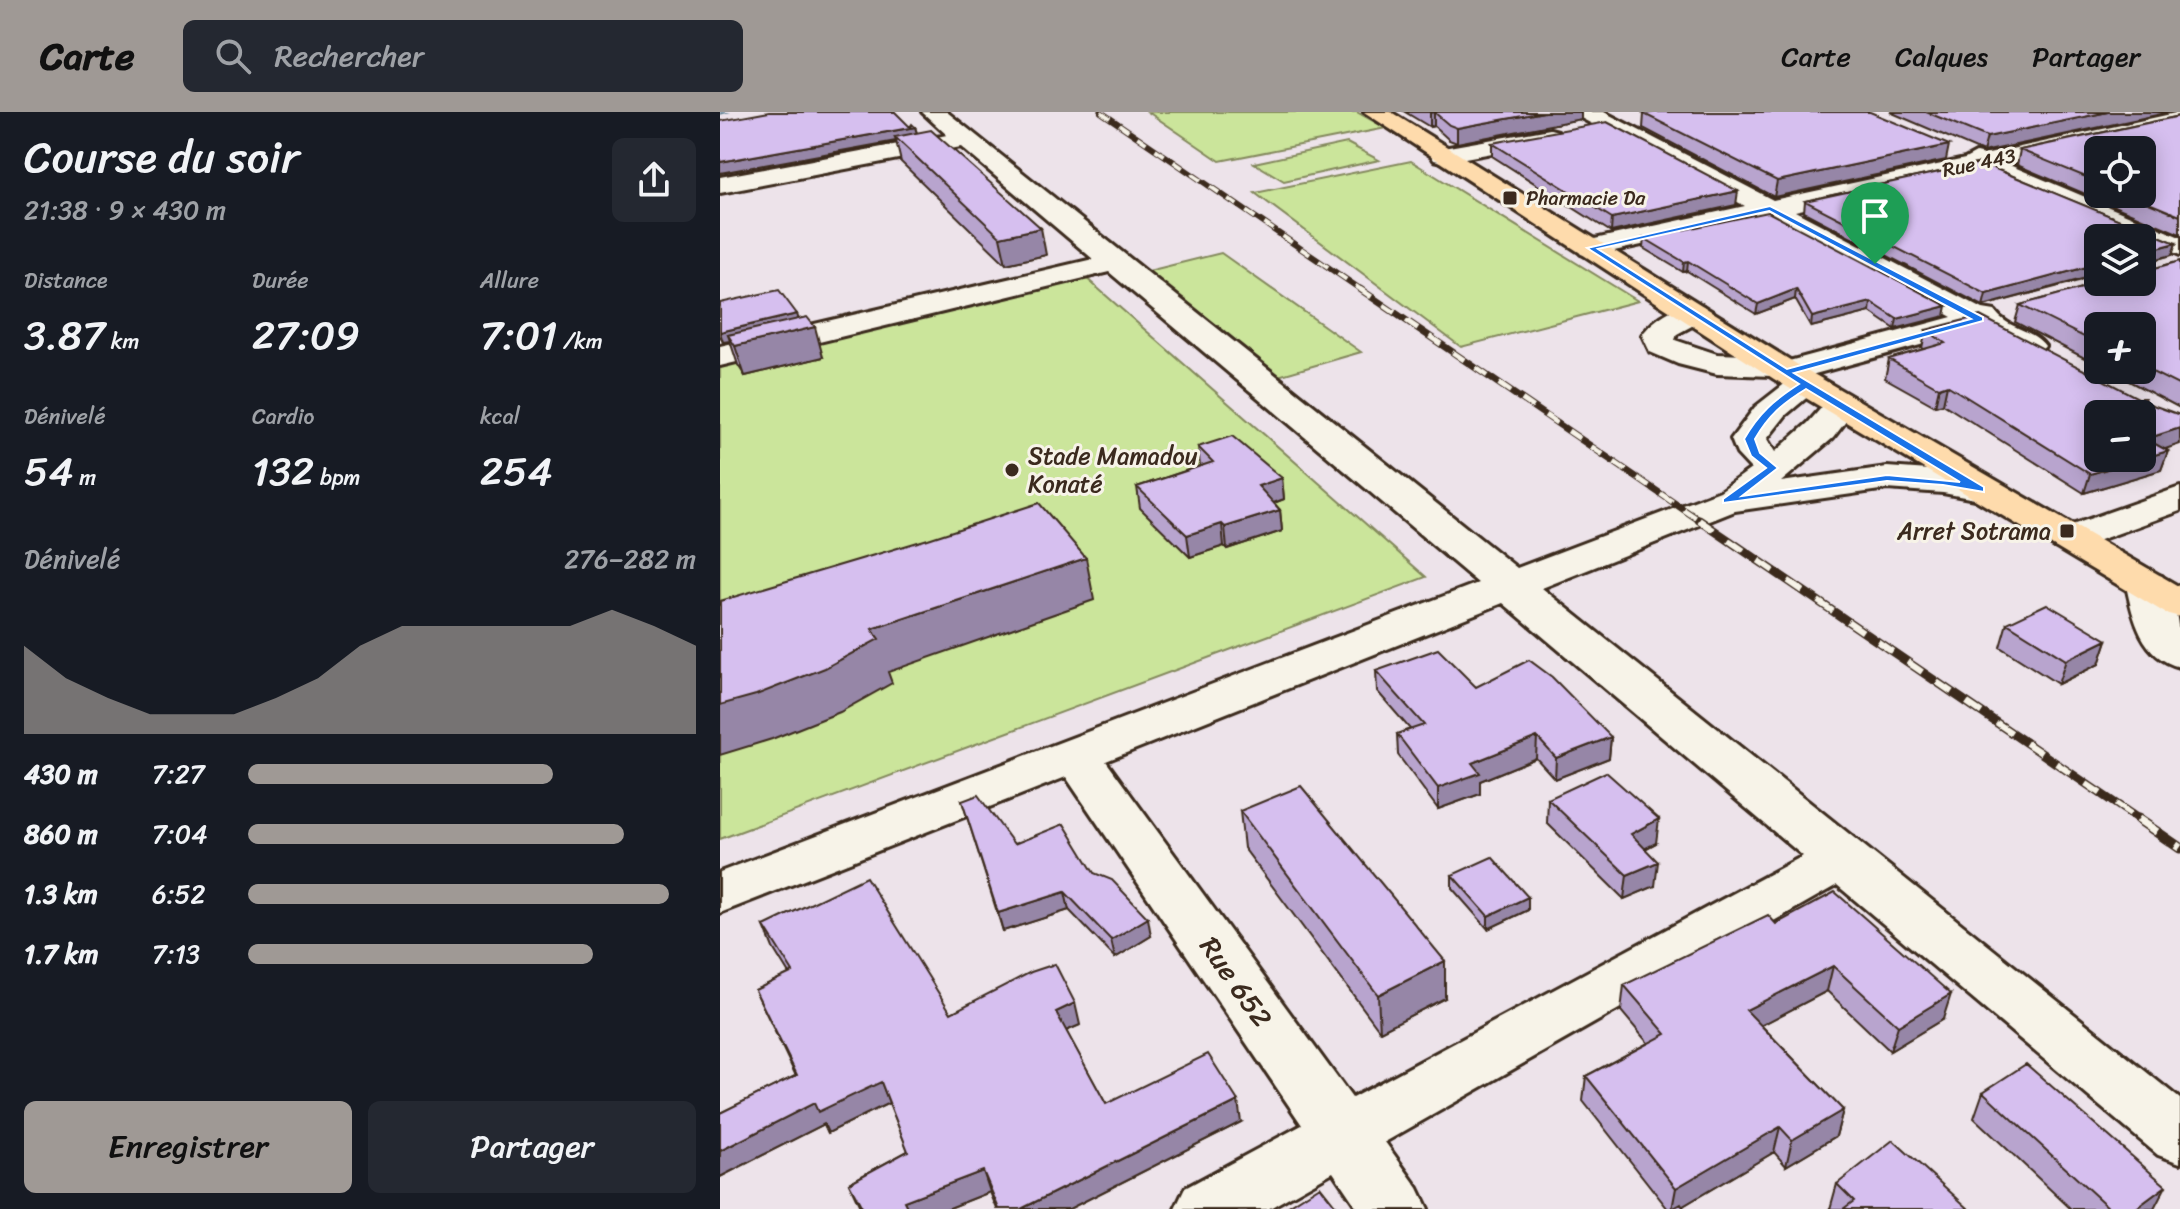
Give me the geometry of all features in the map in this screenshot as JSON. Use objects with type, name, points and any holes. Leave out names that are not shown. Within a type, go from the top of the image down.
[{"type":"main road","points":[[1375,112],[1841,406],[2164,595]]},
{"type":"street","points":[[933,112],[2180,1136]]},
{"type":"street","points":[[2137,112],[2175,123]]},
{"type":"street","points":[[1443,155],[1599,118],[1651,117]]},
{"type":"street","points":[[1599,118],[2060,362]]},
{"type":"street","name":"Rue 443","points":[[1591,248],[2175,123]]},
{"type":"street","points":[[720,185],[966,139]]},
{"type":"street","points":[[1942,146],[2176,260]]},
{"type":"street","points":[[720,356],[1116,262]]},
{"type":"street","points":[[1692,313],[1658,335],[1661,345],[1701,363],[1789,374],[2026,307]]},
{"type":"street","points":[[1773,468],[1755,454],[1749,439],[1763,416],[1775,404],[1789,374]]},
{"type":"street","points":[[1727,501],[1829,425],[1841,406]]},
{"type":"street","points":[[720,893],[1727,501],[1887,478],[1943,482],[1980,489]]},
{"type":"street","points":[[2069,539],[2180,498]]},
{"type":"street","points":[[2164,595],[2156,627],[2180,654]]},
{"type":"street","name":"Rue 652","points":[[1076,755],[1395,1209]]},
{"type":"street","points":[[1208,1209],[1842,858]]},
{"type":"green space","points":[[1148,112],[1357,112],[1386,128],[1220,161]]},
{"type":"green space","points":[[1347,143],[1379,160],[1284,181],[1254,163]]},
{"type":"green space","points":[[1411,161],[1638,301],[1461,347],[1255,193]]},
{"type":"green space","points":[[1221,253],[1361,352],[1268,379],[1136,274]]},
{"type":"green space","name":"Stade Mamadou Konaté","points":[[1085,277],[1426,577],[720,839],[720,364]]},
{"type":"building","points":[[769,112],[895,112],[910,127],[912,124],[915,127],[720,162],[720,121]]},
{"type":"building","points":[[1434,112],[1544,112],[1457,128]]},
{"type":"building","points":[[1870,112],[1949,145],[1777,181],[1644,114]]},
{"type":"building","points":[[1926,112],[2108,112],[1987,137]]},
{"type":"building","points":[[2180,116],[2180,216],[2156,206],[2156,136],[2086,136]]},
{"type":"building","points":[[1607,122],[1738,191],[1612,218],[1492,143]]},
{"type":"building","points":[[931,130],[1041,228],[1000,237],[895,137]]},
{"type":"building","points":[[2084,136],[2084,176],[2020,150]]},
{"type":"building","points":[[1981,163],[2084,205],[2084,208],[2130,224],[2084,224],[2084,268],[1986,294],[1805,201]]},
{"type":"building","points":[[1768,212],[1947,306],[1897,319],[1871,302],[1812,317],[1796,289],[1758,304],[1644,238]]},
{"type":"building","points":[[2156,235],[2176,243],[2156,248]]},
{"type":"building","points":[[2180,261],[2180,386],[2156,374],[2156,312],[2084,312],[2084,337],[2020,305],[2084,287],[2084,296],[2156,296],[2156,268]]},
{"type":"building","points":[[779,290],[797,314],[720,332],[720,303]]},
{"type":"building","points":[[1980,316],[2084,370],[2084,384],[2111,384],[2146,400],[2084,400],[2084,470],[1947,385],[1939,388],[1889,359],[1945,343],[1926,330]]},
{"type":"building","points":[[807,317],[815,327],[735,346],[728,335]]},
{"type":"building","points":[[2156,406],[2180,415],[2180,428],[2156,436]]},
{"type":"building","points":[[1232,436],[1282,478],[1258,486],[1280,510],[1187,535],[1137,487],[1213,462],[1198,447]]},
{"type":"building","points":[[2156,444],[2168,451],[2156,455]]},
{"type":"building","points":[[1039,503],[1086,558],[872,629],[879,639],[825,668],[756,695],[720,705],[720,601]]},
{"type":"building","points":[[2047,604],[2107,640],[2066,660],[2007,623]]},
{"type":"building","points":[[1438,649],[1476,687],[1529,660],[1552,677],[1611,737],[1556,758],[1537,737],[1472,763],[1480,773],[1438,788],[1397,734],[1424,725],[1376,671]]},
{"type":"building","points":[[1606,772],[1659,819],[1631,834],[1658,862],[1627,875],[1548,799]]},
{"type":"building","points":[[1301,786],[1445,961],[1378,995],[1240,811]]},
{"type":"building","points":[[978,795],[1014,844],[1064,824],[1094,873],[1112,880],[1148,918],[1111,940],[1065,892],[998,913],[962,801]]},
{"type":"building","points":[[1492,857],[1528,897],[1488,916],[1452,875]]},
{"type":"building","points":[[866,877],[951,1013],[1031,972],[1055,964],[1075,1003],[1056,1012],[1106,1104],[1208,1054],[1238,1101],[1021,1209],[999,1209],[983,1171],[904,1201],[908,1209],[863,1209],[849,1183],[908,1151],[881,1082],[818,1112],[814,1103],[720,1151],[720,1113],[797,1075],[755,990],[793,972],[764,926]]},
{"type":"building","points":[[1835,892],[1951,994],[1898,1026],[1833,966],[1746,1010],[1843,1110],[1792,1140],[1780,1127],[1676,1188],[1586,1076],[1666,1034],[1624,985],[1768,915],[1776,924]]},
{"type":"building","points":[[2026,1064],[2166,1186],[2135,1209],[2110,1209],[1983,1092]]},
{"type":"building","points":[[1893,1140],[1969,1209],[1843,1209],[1854,1201],[1837,1184]]},
{"type":"building","points":[[1320,1186],[1338,1209],[1284,1209]]},
{"type":"waterway","points":[[720,113],[728,112]]},
{"type":"railway","points":[[1101,112],[1363,291]]},
{"type":"railway","points":[[1360,289],[1702,522]]},
{"type":"railway","points":[[1699,520],[2141,821]]},
{"type":"railway","points":[[2138,819],[2180,848]]},
{"type":"place","name":"Pharmacie Da","points":[[1510,198]]},
{"type":"place","name":"Stade Mamadou Konaté","points":[[1012,470]]},
{"type":"place","name":"Arret Sotrama","points":[[2067,531]]},
{"type":"route","points":[[1875,264],[1770,209],[1591,248],[1786,372],[1806,384],[1841,406],[1980,489],[1943,482],[1887,478],[1727,501],[1773,468],[1755,454],[1749,439],[1763,416],[1775,404],[1806,384],[1786,372],[1979,319],[1875,264]]}]
